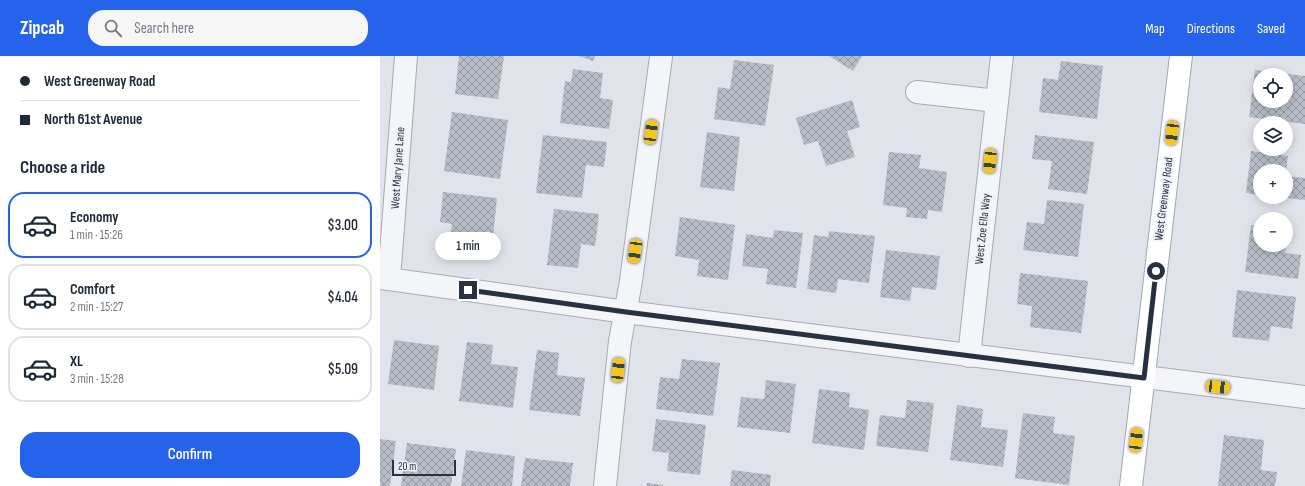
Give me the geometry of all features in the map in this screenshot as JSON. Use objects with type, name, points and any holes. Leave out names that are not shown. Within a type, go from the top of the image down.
[{"type":"main road","name":"West Greenway Road","points":[[1131,486],[1181,56]]},
{"type":"street","name":"West Mary Jane Lane","points":[[384,278],[406,56]]},
{"type":"street","name":"West Zoe Ella Way","points":[[969,356],[1002,56]]},
{"type":"street","points":[[605,486],[620,341],[632,281],[661,57]]},
{"type":"street","points":[[917,92],[997,102]]},
{"type":"street","points":[[384,278],[626,312],[1305,397]]},
{"type":"building","points":[[459,56],[504,56],[498,99],[455,94]]},
{"type":"building","points":[[579,56],[595,56],[593,61]]},
{"type":"building","points":[[829,56],[862,56],[853,71]]},
{"type":"building","points":[[734,60],[774,65],[765,126],[714,119],[718,87],[730,89]]},
{"type":"building","points":[[1061,61],[1103,66],[1097,119],[1039,112],[1043,78],[1058,80]]},
{"type":"building","points":[[573,69],[603,73],[600,98],[613,100],[609,129],[560,123],[565,81],[571,82]]},
{"type":"building","points":[[1293,75],[1305,76],[1305,124],[1293,122],[1293,116],[1253,116],[1253,118],[1249,117],[1253,86],[1253,108],[1293,108]]},
{"type":"building","points":[[852,100],[860,127],[847,131],[855,157],[826,166],[818,141],[804,145],[796,118]]},
{"type":"building","points":[[452,112],[508,120],[500,179],[444,171]]},
{"type":"building","points":[[707,132],[740,137],[734,191],[700,187]]},
{"type":"building","points":[[543,135],[607,142],[604,167],[586,165],[582,198],[536,193]]},
{"type":"building","points":[[1035,135],[1094,142],[1087,194],[1048,189],[1052,161],[1032,159]]},
{"type":"building","points":[[1251,151],[1253,151],[1253,156],[1288,156],[1287,164],[1253,164],[1253,194],[1246,193]]},
{"type":"building","points":[[889,152],[921,155],[919,168],[947,172],[942,212],[928,210],[927,219],[906,217],[907,208],[883,205]]},
{"type":"building","points":[[1293,177],[1305,178],[1305,200],[1293,199]]},
{"type":"building","points":[[443,192],[497,198],[491,256],[449,251],[452,224],[440,222]]},
{"type":"building","points":[[1047,200],[1084,204],[1078,257],[1023,250],[1027,222],[1044,224]]},
{"type":"building","points":[[554,209],[599,214],[595,246],[581,244],[578,268],[547,265]]},
{"type":"building","points":[[680,217],[735,225],[728,280],[697,276],[699,260],[675,256]]},
{"type":"building","points":[[1251,225],[1253,225],[1253,252],[1285,252],[1301,255],[1298,279],[1245,272]]},
{"type":"building","points":[[774,230],[803,233],[796,288],[766,284],[768,269],[742,266],[746,234],[773,238]]},
{"type":"building","points":[[829,231],[875,236],[869,283],[838,279],[836,293],[807,289],[814,235],[828,237]]},
{"type":"building","points":[[886,250],[940,256],[936,290],[912,287],[910,301],[880,297]]},
{"type":"building","points":[[1020,273],[1088,281],[1081,333],[1030,327],[1032,306],[1017,304]]},
{"type":"building","points":[[1237,290],[1296,297],[1292,329],[1271,326],[1269,341],[1232,337]]},
{"type":"building","points":[[394,340],[439,346],[434,390],[388,384]]},
{"type":"building","points":[[467,342],[493,345],[491,364],[518,367],[513,408],[459,401]]},
{"type":"building","points":[[537,350],[559,353],[557,375],[585,378],[580,416],[529,410]]},
{"type":"building","points":[[682,359],[720,363],[713,416],[656,409],[660,377],[679,379]]},
{"type":"building","points":[[766,380],[796,384],[790,433],[737,427],[741,397],[764,399]]},
{"type":"building","points":[[819,389],[850,393],[849,407],[869,410],[864,450],[812,443]]},
{"type":"building","points":[[907,400],[934,403],[928,452],[876,446],[880,415],[905,418]]},
{"type":"building","points":[[957,405],[983,409],[981,427],[1008,430],[1003,467],[950,460]]},
{"type":"building","points":[[1023,413],[1055,417],[1053,433],[1075,436],[1069,485],[1015,478]]},
{"type":"building","points":[[656,419],[706,425],[700,475],[667,471],[669,453],[652,451]]},
{"type":"building","points":[[1224,435],[1264,440],[1261,470],[1277,472],[1275,486],[1218,486]]},
{"type":"building","points":[[380,439],[396,441],[390,486],[380,486]]},
{"type":"building","points":[[407,443],[456,449],[451,486],[401,486]]},
{"type":"building","points":[[466,450],[515,456],[512,486],[461,486]]},
{"type":"building","points":[[525,458],[573,463],[570,486],[521,486]]},
{"type":"building","points":[[732,470],[771,475],[770,486],[730,486]]},
{"type":"building","points":[[647,483],[663,485],[663,486],[647,486]]},
{"type":"route","points":[[468,290],[626,312],[1144,378],[1156,271]]}]
